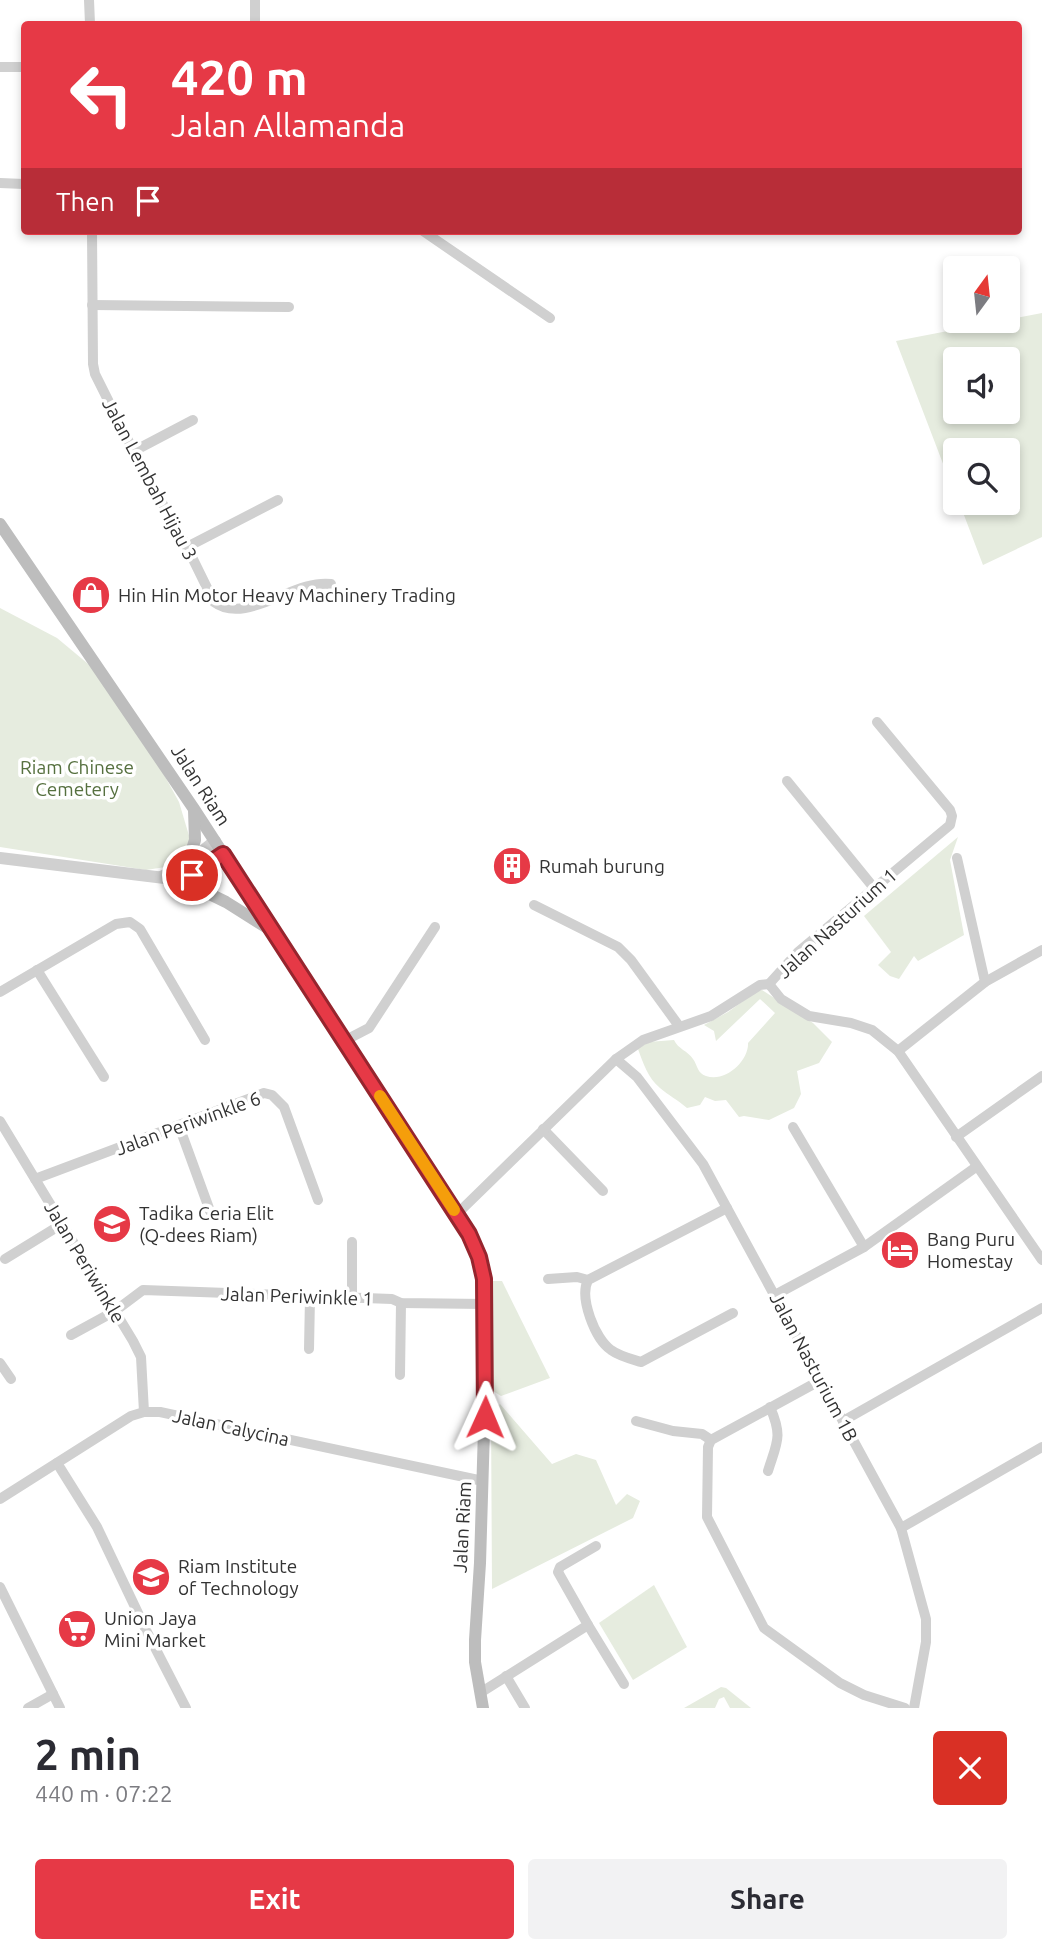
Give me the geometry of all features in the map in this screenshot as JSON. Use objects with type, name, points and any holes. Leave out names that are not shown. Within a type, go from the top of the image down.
[{"type":"main road","name":"Jalan Riam","points":[[0,524],[215,841],[457,1214],[479,1257],[484,1279],[485,1304],[483,1481],[475,1662],[484,1708]]},
{"type":"main road","points":[[187,864],[195,840],[194,809]]},
{"type":"main road","points":[[181,880],[226,902],[275,933]]},
{"type":"street","points":[[89,0],[90,21]]},
{"type":"street","points":[[255,0],[255,21]]},
{"type":"street","points":[[0,67],[21,67]]},
{"type":"street","points":[[0,183],[21,184]]},
{"type":"street","name":"Jalan Lembah Hijau 3","points":[[92,235],[93,364],[96,374],[214,602],[221,607],[240,609],[317,582],[331,584]]},
{"type":"street","points":[[430,235],[550,318]]},
{"type":"street","points":[[92,305],[289,307]]},
{"type":"street","points":[[134,451],[193,420]]},
{"type":"street","points":[[187,547],[278,500]]},
{"type":"street","name":"Jalan Nasturium 1","points":[[457,1214],[616,1059],[643,1040],[711,1016],[760,985],[769,984],[798,952],[950,825],[953,816],[950,810],[877,722]]},
{"type":"street","points":[[787,781],[874,888]]},
{"type":"street","points":[[157,878],[187,864],[215,841]]},
{"type":"street","points":[[0,858],[181,880],[223,854]]},
{"type":"street","points":[[957,858],[985,982]]},
{"type":"street","points":[[534,905],[618,947],[631,960],[679,1026]]},
{"type":"street","points":[[0,992],[116,924],[122,922],[136,925],[205,1040]]},
{"type":"street","points":[[344,1041],[369,1028],[435,927]]},
{"type":"street","points":[[898,1051],[985,982],[1042,950]]},
{"type":"street","points":[[37,970],[104,1077]]},
{"type":"street","points":[[769,984],[781,999],[809,1016],[851,1023],[872,1030],[898,1051],[1042,1260]]},
{"type":"street","name":"Jalan Nasturium 1B","points":[[616,1059],[637,1077],[703,1164],[901,1528],[926,1619],[926,1642],[914,1708]]},
{"type":"street","points":[[956,1136],[1041,1080]]},
{"type":"street","name":"Jalan Periwinkle 6","points":[[35,1179],[264,1093],[272,1095],[284,1107],[318,1200]]},
{"type":"street","points":[[179,1126],[210,1211]]},
{"type":"street","points":[[793,1127],[864,1247]]},
{"type":"street","name":"Jalan Periwinkle","points":[[2,1128],[141,1357],[144,1412]]},
{"type":"street","points":[[543,1129],[603,1191]]},
{"type":"street","points":[[775,1295],[864,1247],[976,1167]]},
{"type":"street","points":[[727,1208],[588,1280],[585,1286],[587,1312],[608,1349],[641,1362],[733,1313]]},
{"type":"street","points":[[5,1259],[62,1224]]},
{"type":"street","points":[[352,1242],[352,1298]]},
{"type":"street","points":[[548,1279],[577,1277],[588,1280]]},
{"type":"street","name":"Jalan Periwinkle 1","points":[[71,1335],[115,1311],[143,1290],[393,1299],[401,1303],[485,1304]]},
{"type":"street","points":[[309,1349],[310,1297]]},
{"type":"street","points":[[400,1375],[401,1303]]},
{"type":"street","points":[[843,1421],[1042,1308]]},
{"type":"street","points":[[0,1363],[11,1379]]},
{"type":"street","points":[[821,1380],[711,1440],[708,1447],[707,1517],[764,1628],[840,1682],[864,1695],[905,1708]]},
{"type":"street","points":[[768,1471],[779,1436],[779,1427],[770,1407]]},
{"type":"street","name":"Jalan Calycina","points":[[0,1499],[131,1416],[144,1412],[160,1412],[483,1481]]},
{"type":"street","points":[[636,1421],[673,1431],[702,1434],[711,1440]]},
{"type":"street","points":[[901,1528],[1042,1447]]},
{"type":"street","points":[[57,1463],[97,1527],[186,1708]]},
{"type":"street","points":[[596,1546],[560,1567],[558,1572],[624,1684]]},
{"type":"street","points":[[1,1595],[60,1708]]},
{"type":"street","points":[[480,1693],[588,1625]]},
{"type":"street","points":[[506,1676],[525,1708]]},
{"type":"street","points":[[28,1708],[53,1694]]},
{"type":"green space","points":[[1042,313],[1042,537],[983,565],[964,515],[1020,515],[1020,438],[943,438],[943,464],[896,341],[943,332],[1020,333],[1020,317]]},
{"type":"green space","name":"Riam Chinese Cemetery","points":[[0,608],[57,638],[93,668],[151,751],[179,802],[190,839],[174,863],[146,870],[0,847]]},
{"type":"green space","points":[[958,837],[950,860],[964,935],[918,961],[914,956],[899,979],[890,976],[878,965],[891,952],[864,916]]},
{"type":"green space","points":[[762,990],[813,1023],[832,1042],[819,1063],[797,1071],[801,1094],[794,1108],[769,1120],[739,1117],[726,1100],[715,1101],[705,1097],[700,1105],[687,1108],[652,1080],[638,1049],[648,1042],[674,1040],[706,1076],[721,1076],[734,1069],[745,1057],[748,1043],[775,1013],[760,999],[716,1041],[714,1031],[704,1025]]},
{"type":"green space","points":[[493,1281],[502,1281],[550,1378],[501,1396],[493,1391],[490,1303]]},
{"type":"green space","points":[[500,1404],[552,1464],[576,1454],[596,1460],[616,1505],[627,1494],[640,1501],[633,1518],[492,1589],[491,1410]]},
{"type":"green space","points":[[654,1585],[687,1647],[633,1680],[599,1623]]},
{"type":"green space","points":[[721,1687],[751,1708],[730,1708],[724,1697],[719,1699],[715,1708],[684,1708]]},
{"type":"slow traffic","points":[[380,1096],[454,1210]]},
{"type":"place","name":"Hin Hin Motor Heavy Machinery Trading","points":[[91,595]]},
{"type":"place","name":"Rumah burung","points":[[512,866]]},
{"type":"place","name":"Tadika Ceria Elit (Q-dees Riam)","points":[[112,1224]]},
{"type":"place","name":"Bang Puru Homestay","points":[[900,1250]]},
{"type":"place","name":"Riam Institute of Technology","points":[[151,1577]]},
{"type":"place","name":"Union Jaya Mini Market","points":[[77,1629]]},
{"type":"route","points":[[192,875],[223,854],[469,1234],[479,1257],[484,1279],[485,1417]]}]
